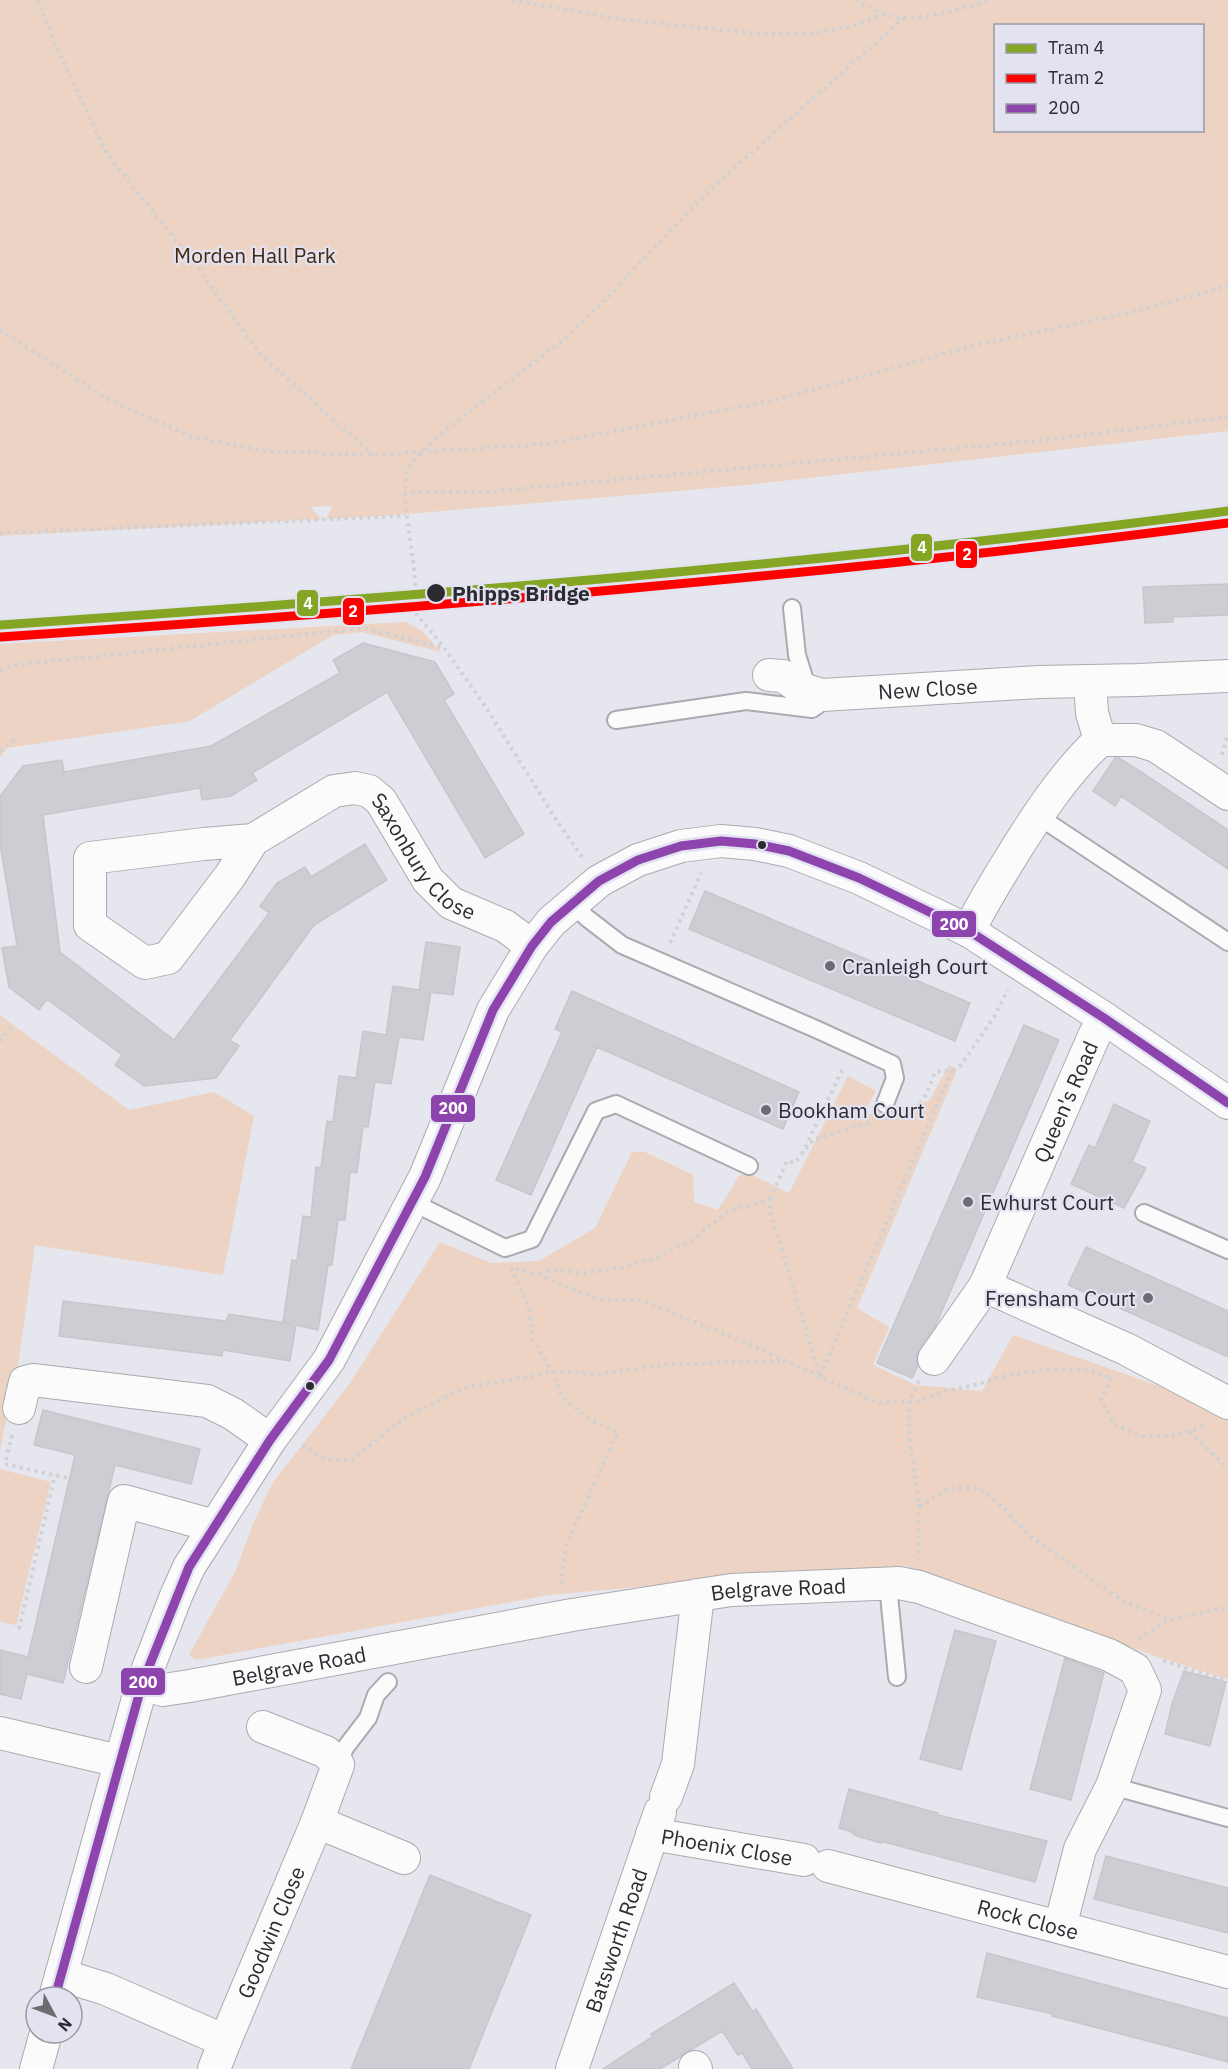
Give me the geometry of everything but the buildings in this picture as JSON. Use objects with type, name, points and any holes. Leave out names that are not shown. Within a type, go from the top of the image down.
[{"type":"street","points":[[769,675],[783,676],[802,689],[815,693]]},
{"type":"street","name":"New Close","points":[[815,693],[1039,681],[1138,681],[1228,676]]},
{"type":"street","points":[[1090,681],[1092,713],[1100,740]]},
{"type":"street","points":[[969,931],[982,903],[1038,816],[1077,760],[1100,740],[1136,740],[1156,746],[1228,794]]},
{"type":"street","name":"Saxonbury Close","points":[[253,840],[90,858],[90,925],[145,963],[168,958],[230,876],[253,840],[334,791],[355,788],[369,791],[381,801],[428,880],[452,903],[506,926],[532,946]]},
{"type":"street","points":[[58,1985],[142,1684],[189,1567],[275,1433],[329,1360],[425,1177],[493,1010],[532,946],[551,922],[599,881],[638,860],[681,846],[732,842],[789,851],[859,878],[969,931],[1104,1018],[1228,1103]]},
{"type":"street","name":"Queen's Road","points":[[934,1359],[985,1286],[1094,1036],[1104,1018]]},
{"type":"street","points":[[985,1286],[1126,1349],[1226,1402]]},
{"type":"street","points":[[18,1408],[26,1382],[33,1380],[57,1382],[207,1401],[275,1433]]},
{"type":"street","points":[[86,1667],[124,1501],[214,1526]]},
{"type":"street","name":"Belgrave Road","points":[[142,1684],[164,1690],[190,1686],[572,1615],[731,1590],[899,1583],[919,1587],[1122,1662]]},
{"type":"street","name":"Batsworth Road","points":[[572,2069],[678,1764],[698,1595]]},
{"type":"street","points":[[1060,1927],[1080,1849],[1112,1786],[1145,1690],[1122,1662]]},
{"type":"street","points":[[263,1727],[326,1752],[338,1765]]},
{"type":"street","points":[[0,1733],[119,1761]]},
{"type":"street","name":"Goodwin Close","points":[[84,1988],[105,1989],[220,2055],[317,1822],[338,1765]]},
{"type":"street","name":"Phoenix Close","points":[[659,1814],[816,1863]]},
{"type":"street","points":[[317,1822],[404,1858]]},
{"type":"street","name":"Rock Close","points":[[816,1863],[1228,1972]]},
{"type":"street","points":[[36,2069],[43,2045]]},
{"type":"lane","points":[[616,720],[746,701],[812,709],[818,705],[815,693],[797,655],[792,608]]},
{"type":"lane","points":[[1038,816],[1228,942]]},
{"type":"lane","points":[[571,903],[622,945],[892,1064],[895,1078],[885,1104]]},
{"type":"lane","points":[[412,1202],[506,1248],[532,1239],[596,1111],[616,1104],[749,1166]]},
{"type":"lane","points":[[1144,1213],[1228,1250]]},
{"type":"lane","points":[[888,1585],[897,1677]]},
{"type":"lane","points":[[338,1765],[345,1748],[368,1718],[376,1695],[388,1682]]},
{"type":"lane","points":[[1112,1786],[1228,1818]]},
{"type":"path","points":[[37,0],[107,154],[194,263],[261,355],[374,455]]},
{"type":"path","points":[[512,0],[625,20],[761,34],[807,34],[850,27],[885,14]]},
{"type":"path","points":[[855,0],[885,14],[904,18],[940,13],[987,0]]},
{"type":"path","points":[[584,860],[485,706],[445,648],[417,615],[404,494],[408,472],[414,460],[439,435],[562,341],[608,297],[704,195],[904,18]]},
{"type":"path","points":[[0,330],[109,400],[193,437],[265,451],[374,455],[548,444],[780,399],[980,344],[1132,312],[1228,286]]},
{"type":"path","points":[[404,494],[485,492],[1035,441],[1228,417]]},
{"type":"path","points":[[0,533],[406,516]]},
{"type":"path","points":[[414,581],[421,580]]},
{"type":"path","points":[[0,670],[15,665],[364,628],[445,648]]},
{"type":"path","points":[[0,751],[16,740]]},
{"type":"path","points":[[668,947],[701,872]]},
{"type":"path","points":[[0,1041],[11,1027]]},
{"type":"path","points":[[801,1157],[853,1046]]},
{"type":"path","points":[[820,1376],[952,1071]]},
{"type":"path","points":[[537,1274],[552,1270],[584,1273],[619,1268],[658,1257],[692,1240],[727,1212],[770,1199],[770,1211],[820,1376]]},
{"type":"path","points":[[506,1248],[510,1268],[529,1307],[533,1341],[552,1371],[562,1397],[589,1419],[618,1432],[567,1543],[561,1578],[572,1615]]},
{"type":"path","points":[[510,1268],[537,1274],[596,1299],[641,1300],[751,1345],[878,1403],[917,1402],[945,1391],[1001,1377],[1042,1370],[1093,1371],[1112,1379]]},
{"type":"path","points":[[275,1433],[324,1459],[351,1460],[405,1418],[463,1388],[552,1371],[598,1374],[669,1364],[784,1361]]},
{"type":"path","points":[[1101,1399],[1114,1424],[1140,1436],[1163,1437],[1190,1432],[1203,1426],[1218,1414],[1226,1402]]},
{"type":"path","points":[[909,1401],[909,1433],[919,1506],[919,1587]]},
{"type":"path","points":[[18,1408],[5,1464],[81,1481]]},
{"type":"path","points":[[1190,1432],[1207,1445],[1228,1467]]},
{"type":"path","points":[[19,1629],[56,1475]]},
{"type":"path","points":[[919,1506],[950,1488],[978,1488],[1006,1510],[1030,1536],[1124,1601],[1169,1620]]},
{"type":"path","points":[[1122,1662],[1169,1620],[1228,1607]]},
{"type":"path","points":[[1122,1662],[1150,1657],[1228,1682]]},
{"type":"green space","name":"Morden Hall Park","points":[[0,0],[1228,0],[1228,431],[747,485],[396,515],[326,519],[333,506],[310,507],[321,519],[0,536]]},
{"type":"green space","points":[[405,622],[421,630],[441,652],[362,632],[333,635],[190,721],[7,748],[0,757],[0,644]]},
{"type":"green space","points":[[0,1015],[129,1110],[214,1092],[254,1116],[223,1275],[35,1245],[19,1359],[0,1450]]},
{"type":"green space","points":[[949,1065],[957,1070],[857,1308],[889,1327],[873,1365],[916,1385],[982,1391],[1013,1335],[1228,1410],[1228,1679],[1161,1658],[906,1566],[549,1595],[196,1660],[189,1655],[236,1570],[253,1524],[272,1484],[350,1383],[440,1242],[491,1263],[539,1261],[595,1228],[632,1152],[645,1152],[693,1175],[694,1202],[718,1210],[739,1176],[748,1173],[789,1193],[848,1076],[876,1091],[862,1116],[929,1101]]},
{"type":"green space","points":[[0,1469],[51,1482],[16,1625],[0,1622]]},
{"type":"tram line","name":"4","points":[[0,625],[615,578],[922,548],[1228,511]]},
{"type":"tram line","name":"2","points":[[1,637],[615,590],[922,560],[1228,523]]},
{"type":"transit line","name":"200","points":[[58,1985],[142,1684],[189,1567],[270,1440],[329,1360],[425,1177],[493,1010],[532,946],[551,922],[599,881],[638,860],[681,846],[721,841],[755,844],[789,851],[859,878],[969,931],[1104,1018],[1228,1103]]},
{"type":"place","name":"Phipps Bridge","points":[[436,593]]},
{"type":"place","name":"Cranleigh Court","points":[[830,966]]},
{"type":"place","name":"Bookham Court","points":[[766,1110]]},
{"type":"place","name":"Ewhurst Court","points":[[968,1202]]},
{"type":"place","name":"Frensham Court","points":[[1148,1298]]}]
